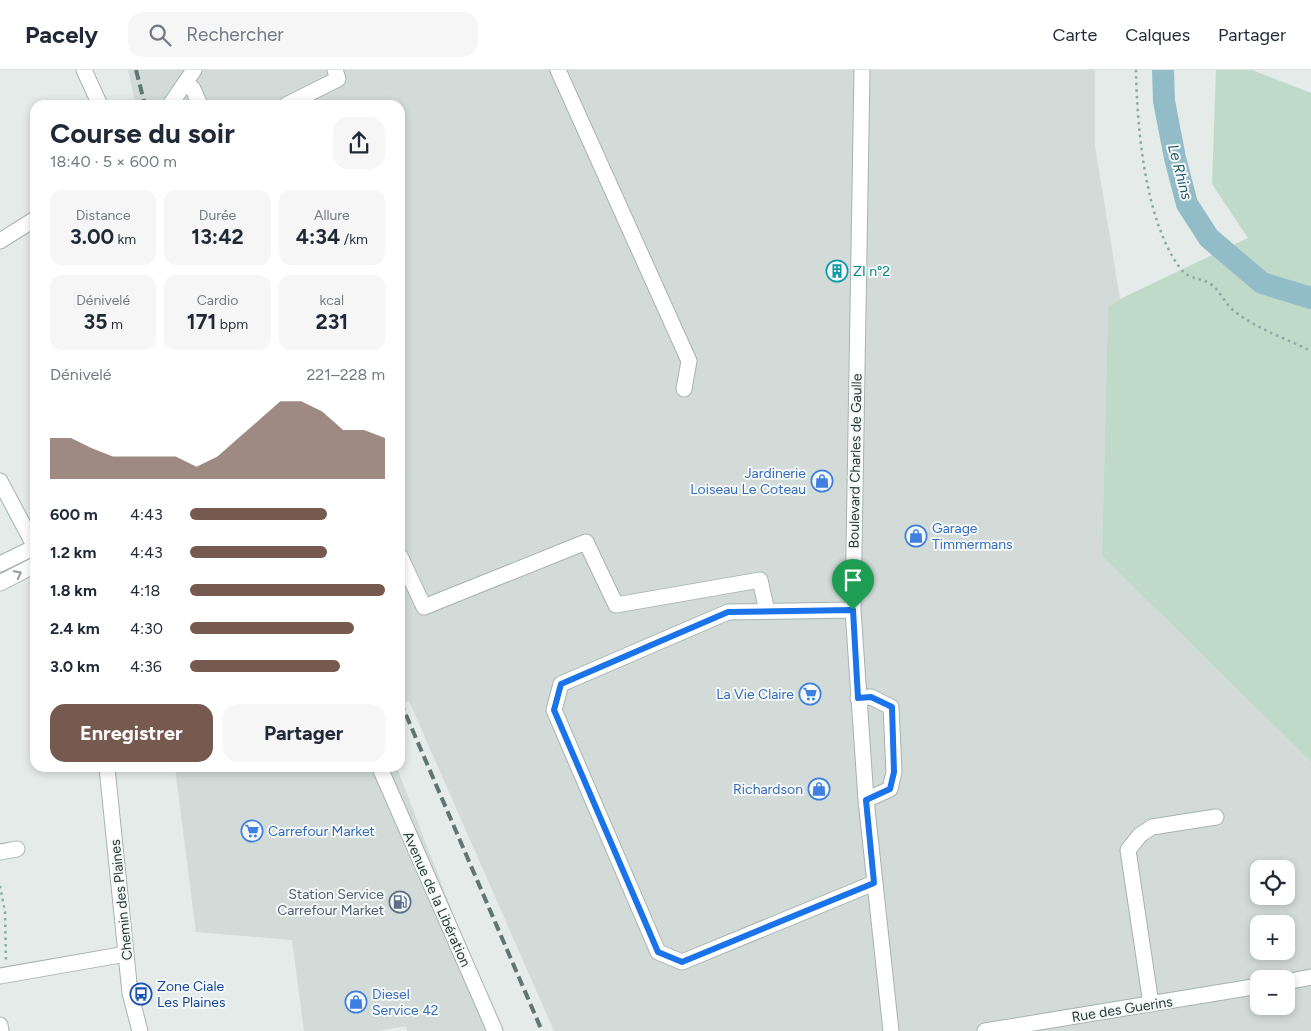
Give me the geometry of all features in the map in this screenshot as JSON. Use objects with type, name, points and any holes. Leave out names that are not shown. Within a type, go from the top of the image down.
[{"type":"street","points":[[84,70],[98,100]]},
{"type":"street","points":[[296,100],[338,79],[335,70]]},
{"type":"street","points":[[558,70],[689,361],[684,389]]},
{"type":"street","name":"Boulevard Charles de Gaulle","points":[[862,70],[853,610],[866,800],[891,1031]]},
{"type":"street","points":[[173,100],[190,76]]},
{"type":"street","points":[[190,76],[198,100]]},
{"type":"street","points":[[0,241],[30,222]]},
{"type":"street","points":[[0,481],[30,538]]},
{"type":"street","points":[[405,567],[424,607],[586,542],[616,605],[760,580],[767,611]]},
{"type":"street","points":[[0,564],[30,549]]},
{"type":"street","points":[[0,583],[30,568]]},
{"type":"street","points":[[853,610],[728,612],[561,684],[554,710],[658,952],[682,962],[874,883]]},
{"type":"street","points":[[858,698],[871,697],[892,707],[894,772],[890,789],[866,800]]},
{"type":"street","name":"Chemin des Plaines","points":[[107,772],[130,993],[140,1031]]},
{"type":"street","name":"Avenue de la Libération","points":[[382,772],[495,1031]]},
{"type":"street","points":[[1151,1004],[1128,850],[1140,835],[1152,828],[1216,817]]},
{"type":"street","points":[[0,852],[17,849]]},
{"type":"street","points":[[3,975],[126,954]]},
{"type":"street","points":[[1295,981],[1311,978]]},
{"type":"street","name":"Rue des Guerins","points":[[985,1031],[1250,988]]},
{"type":"street","points":[[0,1026],[1,1031]]},
{"type":"path","points":[[1136,70],[1138,117],[1151,204],[1163,238],[1180,268],[1192,279],[1211,284],[1232,309],[1254,325],[1276,333],[1311,352]]},
{"type":"path","points":[[0,886],[5,912],[3,975]]},
{"type":"shaded area","points":[[128,70],[1095,70],[1095,146],[1120,299],[1108,307],[1102,556],[1311,762],[1311,1031],[554,1031],[409,701],[405,702],[405,100],[135,100]]},
{"type":"shaded area","points":[[176,772],[399,772],[498,1031],[407,1031],[406,1026],[378,1031],[304,1031],[292,940],[196,932]]},
{"type":"green space","points":[[1216,70],[1252,70],[1311,93],[1311,762],[1102,556],[1108,307],[1120,299],[1248,238],[1212,184]]},
{"type":"waterway","name":"Le Rhins","points":[[1163,70],[1164,101],[1175,158],[1187,204],[1209,238],[1262,283],[1311,298]]},
{"type":"railway","points":[[136,70],[144,100]]},
{"type":"railway","points":[[405,713],[542,1031]]},
{"type":"place","name":"ZI n°2","points":[[837,271]]},
{"type":"place","name":"Jardinerie Loiseau Le Coteau","points":[[822,481]]},
{"type":"place","name":"Garage Timmermans","points":[[916,536]]},
{"type":"place","name":"La Vie Claire","points":[[810,694]]},
{"type":"place","name":"Richardson","points":[[819,789]]},
{"type":"place","name":"Carrefour Market","points":[[252,831]]},
{"type":"place","name":"Station Service Carrefour Market","points":[[400,902]]},
{"type":"place","name":"Zone Ciale Les Plaines","points":[[141,994]]},
{"type":"place","name":"Diesel Service 42","points":[[356,1002]]},
{"type":"route","points":[[853,610],[858,698],[871,697],[892,707],[894,772],[890,789],[866,800],[874,883],[682,962],[658,952],[554,710],[561,684],[728,612],[853,610]]}]
